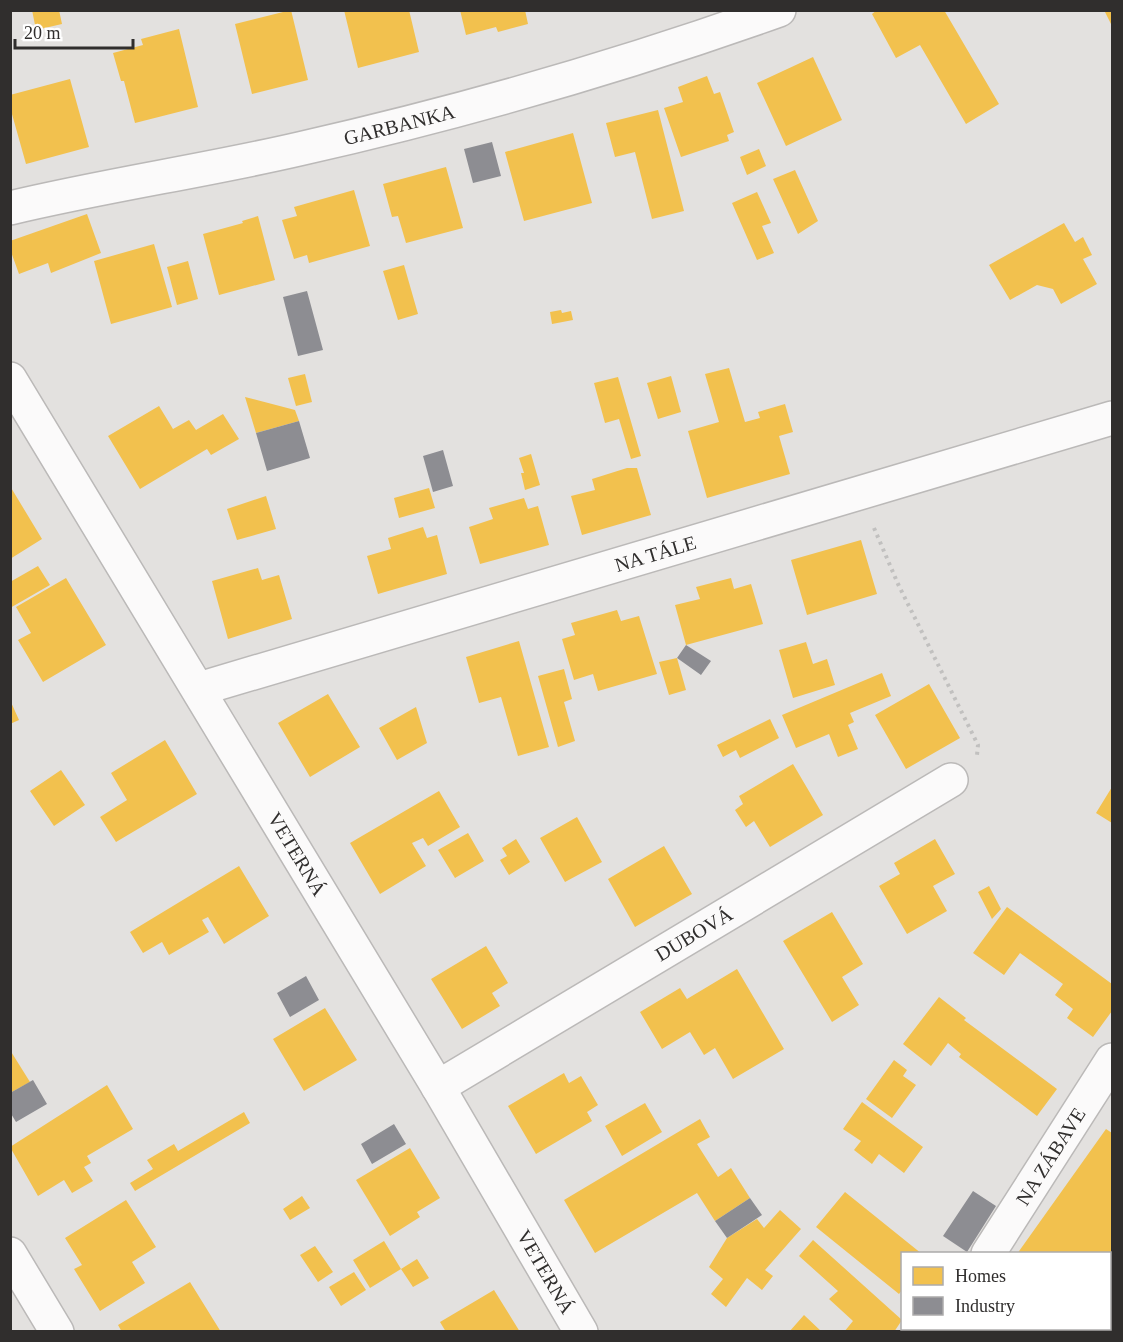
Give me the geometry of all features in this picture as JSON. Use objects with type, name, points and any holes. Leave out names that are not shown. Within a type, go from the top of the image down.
[{"type":"street","name":"GARBANKA","points":[[10,208],[298,150],[429,119],[721,31],[779,10]]},
{"type":"street","name":"VETERNÁ","points":[[10,379],[438,1087],[581,1332]]},
{"type":"street","name":"NA TÁLE","points":[[199,689],[1113,418]]},
{"type":"street","name":"DUBOVÁ","points":[[438,1087],[951,780]]},
{"type":"street","name":"NA ZÁBAVE","points":[[989,1252],[1113,1060]]},
{"type":"street","points":[[10,1254],[57,1332]]},
{"type":"path","points":[[859,493],[898,584],[978,745],[977,756],[970,767],[951,780]]},
{"type":"building: Homes","points":[[32,10],[59,10],[62,24],[36,30]]},
{"type":"building: Homes","points":[[291,10],[308,80],[252,94],[235,24]]},
{"type":"building: Homes","points":[[344,10],[409,10],[419,52],[358,68]]},
{"type":"building: Homes","points":[[460,10],[525,10],[528,24],[498,32],[496,27],[466,35]]},
{"type":"building: Homes","points":[[877,10],[944,10],[999,104],[966,124],[920,45],[896,58],[872,14]]},
{"type":"building: Homes","points":[[1104,10],[1112,10],[1112,26]]},
{"type":"building: Homes","points":[[179,29],[198,107],[135,123],[124,81],[121,81],[113,53],[143,45],[141,39]]},
{"type":"building: Homes","points":[[813,57],[842,120],[786,146],[757,83]]},
{"type":"building: Homes","points":[[707,76],[714,94],[720,92],[734,132],[727,135],[729,141],[681,157],[664,108],[683,102],[678,87]]},
{"type":"building: Homes","points":[[70,79],[89,147],[26,164],[10,107],[10,95]]},
{"type":"building: Homes","points":[[658,110],[684,211],[652,219],[635,152],[615,157],[606,123]]},
{"type":"building: Homes","points":[[573,133],[592,203],[524,221],[505,152]]},
{"type":"building: Homes","points":[[759,149],[766,166],[747,175],[740,157]]},
{"type":"building: Homes","points":[[446,167],[463,228],[406,243],[398,216],[392,217],[383,184]]},
{"type":"building: Homes","points":[[795,170],[818,221],[798,234],[773,179]]},
{"type":"building: Homes","points":[[354,190],[370,246],[309,263],[307,255],[294,259],[282,220],[297,216],[294,207]]},
{"type":"building: Homes","points":[[757,192],[771,223],[762,226],[774,253],[757,260],[732,203]]},
{"type":"building: Homes","points":[[87,214],[101,253],[51,273],[48,263],[19,274],[10,249],[10,241]]},
{"type":"building: Homes","points":[[258,216],[275,280],[219,295],[203,234],[243,223],[242,221]]},
{"type":"building: Homes","points":[[1064,223],[1075,242],[1083,237],[1092,255],[1083,259],[1097,284],[1061,304],[1053,289],[1037,285],[1010,300],[989,265]]},
{"type":"building: Homes","points":[[154,244],[172,307],[111,324],[94,261]]},
{"type":"building: Homes","points":[[188,261],[198,299],[177,305],[167,267]]},
{"type":"building: Homes","points":[[404,265],[418,314],[398,320],[383,271]]},
{"type":"building: Homes","points":[[561,310],[562,313],[571,311],[573,320],[552,324],[550,312]]},
{"type":"building: Homes","points":[[729,368],[745,422],[760,418],[758,412],[785,404],[793,432],[779,436],[790,474],[707,498],[688,431],[719,422],[705,374]]},
{"type":"building: Homes","points":[[305,374],[312,402],[296,406],[288,378]]},
{"type":"building: Homes","points":[[671,376],[681,412],[658,419],[647,383]]},
{"type":"building: Homes","points":[[618,377],[641,456],[631,459],[619,419],[605,423],[594,383]]},
{"type":"building: Homes","points":[[245,397],[295,410],[299,421],[256,433]]},
{"type":"building: Homes","points":[[159,406],[173,429],[189,420],[196,430],[223,414],[239,439],[211,455],[207,449],[140,489],[108,436]]},
{"type":"building: Homes","points":[[531,454],[540,485],[525,490],[521,473],[524,473],[519,458]]},
{"type":"building: Homes","points":[[627,468],[637,468],[651,515],[582,535],[571,496],[595,490],[592,479]]},
{"type":"building: Homes","points":[[10,486],[42,539],[10,559]]},
{"type":"building: Homes","points":[[429,488],[435,508],[399,518],[394,498]]},
{"type":"building: Homes","points":[[266,496],[276,529],[237,540],[227,509]]},
{"type":"building: Homes","points":[[524,498],[528,509],[538,506],[549,545],[480,564],[469,527],[493,519],[489,508]]},
{"type":"building: Homes","points":[[423,527],[427,538],[437,535],[447,574],[378,594],[367,556],[391,549],[388,538]]},
{"type":"building: Homes","points":[[861,540],[877,594],[807,615],[791,560]]},
{"type":"building: Homes","points":[[38,566],[50,585],[10,608],[10,582]]},
{"type":"building: Homes","points":[[258,568],[262,580],[279,575],[292,619],[228,639],[212,581]]},
{"type":"building: Homes","points":[[66,578],[106,645],[43,682],[18,640],[31,633],[16,607]]},
{"type":"building: Homes","points":[[731,578],[734,589],[751,584],[763,624],[686,645],[675,605],[700,599],[696,587]]},
{"type":"building: Homes","points":[[617,610],[621,621],[639,616],[657,674],[598,691],[593,674],[574,680],[562,639],[575,635],[571,623]]},
{"type":"building: Homes","points":[[519,641],[549,747],[518,756],[501,697],[479,703],[466,657]]},
{"type":"building: Homes","points":[[806,642],[813,664],[827,659],[835,685],[793,698],[779,650]]},
{"type":"building: Homes","points":[[677,658],[686,690],[669,695],[659,662]]},
{"type":"building: Homes","points":[[564,669],[572,699],[564,702],[575,741],[558,747],[538,676]]},
{"type":"building: Homes","points":[[882,673],[891,696],[850,713],[854,722],[848,725],[858,749],[838,757],[829,734],[796,748],[782,715]]},
{"type":"building: Homes","points":[[929,684],[960,738],[906,769],[875,715]]},
{"type":"building: Homes","points":[[328,694],[360,747],[310,777],[278,723]]},
{"type":"building: Homes","points":[[10,700],[19,720],[10,724]]},
{"type":"building: Homes","points":[[416,707],[427,743],[397,760],[379,728]]},
{"type":"building: Homes","points":[[770,719],[779,738],[740,758],[736,750],[723,757],[717,745]]},
{"type":"building: Homes","points":[[165,740],[197,794],[116,842],[100,817],[127,800],[111,773]]},
{"type":"building: Homes","points":[[793,764],[823,815],[770,847],[754,821],[746,827],[735,810],[743,804],[739,796]]},
{"type":"building: Homes","points":[[61,770],[85,805],[54,826],[30,791]]},
{"type":"building: Homes","points":[[1112,787],[1112,823],[1096,813]]},
{"type":"building: Homes","points":[[439,791],[460,827],[428,846],[423,838],[412,843],[426,866],[380,894],[350,843]]},
{"type":"building: Homes","points":[[577,817],[602,862],[565,882],[540,838]]},
{"type":"building: Homes","points":[[468,833],[484,861],[455,878],[438,850]]},
{"type":"building: Homes","points":[[516,839],[530,862],[509,875],[500,860],[507,856],[502,848]]},
{"type":"building: Homes","points":[[935,839],[955,874],[933,886],[947,911],[907,934],[879,886],[900,874],[894,863]]},
{"type":"building: Homes","points":[[664,846],[692,894],[635,927],[608,879]]},
{"type":"building: Homes","points":[[239,866],[269,916],[224,944],[208,917],[202,920],[209,932],[169,955],[162,942],[143,953],[130,932]]},
{"type":"building: Homes","points":[[989,886],[1001,909],[992,919],[978,892]]},
{"type":"building: Homes","points":[[1007,907],[1112,984],[1112,1011],[1093,1037],[1067,1018],[1073,1009],[1055,995],[1063,984],[1020,953],[1004,975],[973,953]]},
{"type":"building: Homes","points":[[832,912],[863,964],[842,977],[859,1005],[832,1022],[783,941]]},
{"type":"building: Homes","points":[[486,946],[508,983],[492,993],[500,1006],[462,1029],[431,979]]},
{"type":"building: Homes","points":[[737,969],[784,1049],[733,1079],[715,1048],[704,1055],[690,1032],[662,1049],[640,1012],[680,988],[687,999]]},
{"type":"building: Homes","points":[[939,997],[966,1018],[964,1020],[1057,1089],[1037,1116],[959,1057],[961,1054],[948,1043],[931,1066],[903,1044]]},
{"type":"building: Homes","points":[[325,1008],[357,1060],[304,1091],[273,1039]]},
{"type":"building: Homes","points":[[10,1050],[30,1082],[10,1093]]},
{"type":"building: Homes","points":[[894,1060],[907,1070],[903,1076],[916,1085],[892,1118],[866,1099]]},
{"type":"building: Homes","points":[[564,1073],[569,1083],[581,1076],[598,1105],[587,1112],[592,1121],[536,1154],[508,1106]]},
{"type":"building: Homes","points":[[107,1085],[133,1129],[87,1156],[91,1163],[84,1167],[93,1181],[72,1193],[64,1180],[38,1196],[10,1147]]},
{"type":"building: Homes","points":[[862,1102],[923,1147],[904,1173],[879,1154],[872,1164],[854,1150],[861,1141],[843,1129]]},
{"type":"building: Homes","points":[[645,1103],[662,1132],[622,1156],[605,1126]]},
{"type":"building: Homes","points":[[244,1112],[250,1123],[135,1191],[130,1183],[153,1169],[147,1160],[174,1144],[178,1151]]},
{"type":"building: Homes","points":[[700,1119],[710,1137],[697,1144],[718,1177],[731,1168],[750,1198],[715,1221],[697,1193],[595,1253],[564,1200]]},
{"type":"building: Homes","points":[[1106,1129],[1112,1133],[1111,1307],[1111,1252],[1018,1252]]},
{"type":"building: Homes","points":[[410,1148],[440,1198],[417,1212],[420,1217],[390,1236],[356,1180]]},
{"type":"building: Homes","points":[[845,1192],[920,1252],[901,1252],[901,1291],[899,1294],[816,1227]]},
{"type":"building: Homes","points":[[302,1196],[310,1208],[290,1220],[283,1209]]},
{"type":"building: Homes","points":[[126,1200],[156,1247],[132,1262],[145,1283],[100,1311],[74,1269],[82,1265],[65,1238]]},
{"type":"building: Homes","points":[[780,1210],[801,1229],[765,1270],[773,1276],[762,1290],[747,1278],[726,1307],[711,1294],[723,1279],[709,1267],[727,1238],[757,1219],[764,1228]]},
{"type":"building: Homes","points":[[813,1240],[901,1319],[894,1332],[844,1332],[853,1321],[829,1299],[838,1291],[799,1256]]},
{"type":"building: Homes","points":[[384,1241],[401,1269],[370,1288],[353,1260]]},
{"type":"building: Homes","points":[[315,1246],[333,1272],[318,1282],[300,1255]]},
{"type":"building: Homes","points":[[417,1259],[429,1278],[413,1287],[401,1269]]},
{"type":"building: Homes","points":[[354,1272],[366,1290],[341,1306],[329,1287]]},
{"type":"building: Homes","points":[[190,1282],[221,1332],[122,1332],[118,1325]]},
{"type":"building: Homes","points":[[494,1290],[520,1332],[446,1332],[440,1322]]},
{"type":"building: Homes","points":[[804,1315],[822,1332],[789,1332]]},
{"type":"building: Homes","points":[[962,1330],[1094,1330],[1093,1332],[960,1332]]},
{"type":"building: Industry","points":[[492,142],[501,176],[473,183],[464,149]]},
{"type":"building: Industry","points":[[307,291],[323,350],[298,356],[283,297]]},
{"type":"building: Industry","points":[[299,421],[310,458],[267,471],[256,433]]},
{"type":"building: Industry","points":[[443,450],[453,486],[433,492],[423,456]]},
{"type":"building: Industry","points":[[686,645],[711,661],[701,675],[677,658]]},
{"type":"building: Industry","points":[[306,976],[319,1000],[290,1017],[277,993]]},
{"type":"building: Industry","points":[[33,1080],[47,1104],[16,1122],[10,1112],[10,1093]]},
{"type":"building: Industry","points":[[394,1124],[406,1144],[372,1164],[361,1144]]},
{"type":"building: Industry","points":[[973,1191],[996,1206],[967,1252],[943,1236]]},
{"type":"building: Industry","points":[[750,1198],[762,1215],[727,1238],[715,1221]]}]
